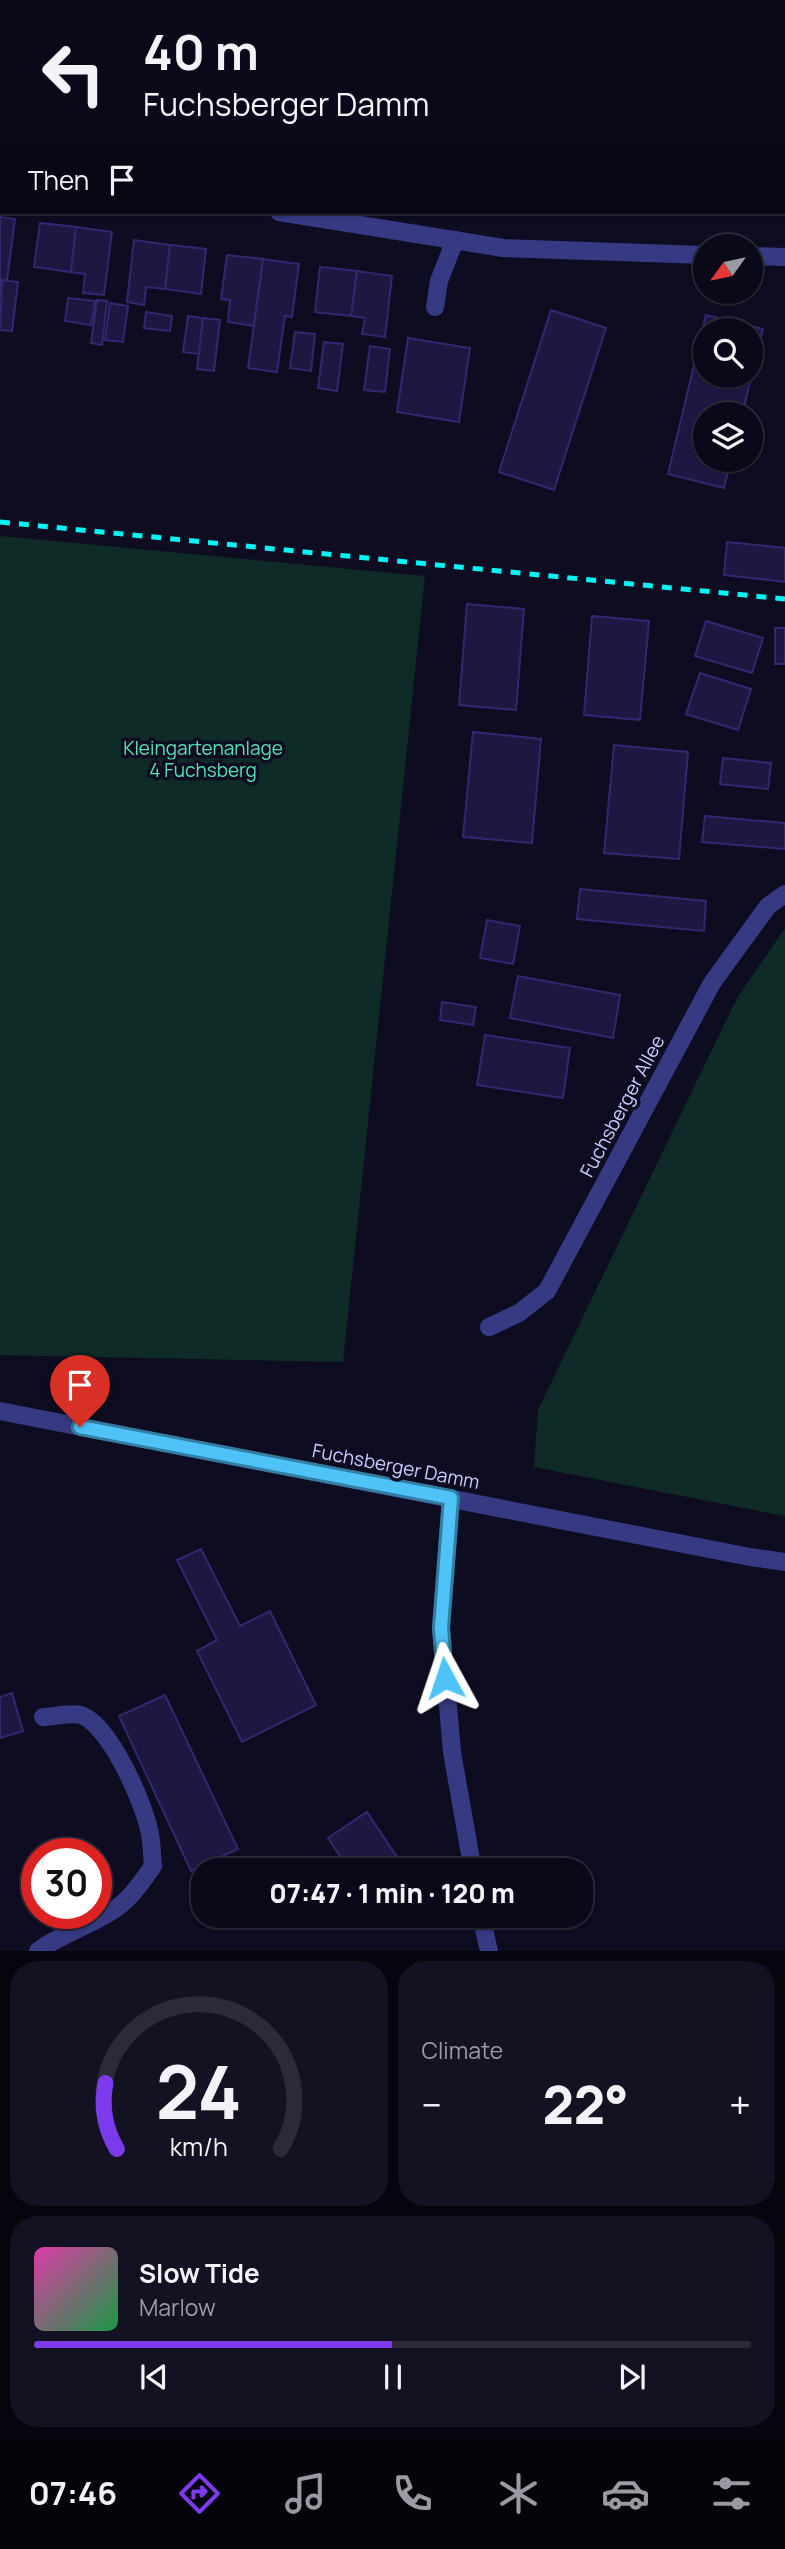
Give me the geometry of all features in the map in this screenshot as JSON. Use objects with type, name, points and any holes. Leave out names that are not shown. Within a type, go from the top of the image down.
[{"type":"street","points":[[292,214],[503,248],[693,255]]},
{"type":"street","points":[[435,307],[439,281],[455,240]]},
{"type":"street","points":[[763,256],[785,257]]},
{"type":"street","name":"Fuchsberger Allee","points":[[489,1328],[519,1313],[547,1291],[712,983],[768,906],[785,894]]},
{"type":"street","name":"Fuchsberger Damm","points":[[0,1411],[785,1562]]},
{"type":"street","points":[[451,1498],[441,1628],[452,1752],[471,1858]]},
{"type":"street","points":[[38,1951],[113,1911],[136,1892],[153,1866],[150,1833],[138,1796],[119,1758],[99,1728],[80,1715],[43,1717]]},
{"type":"street","points":[[484,1928],[489,1951]]},
{"type":"green space","name":"Kleingartenanlage 4 Fuchsberg","points":[[0,536],[425,576],[343,1362],[0,1355]]},
{"type":"green space","points":[[785,928],[785,1516],[534,1467],[538,1410],[737,998]]},
{"type":"building","points":[[0,217],[15,219],[7,280],[2,280],[0,296]]},
{"type":"building","points":[[40,223],[76,227],[71,272],[34,267]]},
{"type":"building","points":[[76,227],[112,232],[104,295],[83,293],[85,274],[71,272]]},
{"type":"building","points":[[134,240],[170,245],[165,289],[146,287],[144,305],[127,302]]},
{"type":"building","points":[[170,245],[206,249],[201,294],[165,289]]},
{"type":"building","points":[[227,255],[263,259],[254,326],[228,322],[230,300],[221,299]]},
{"type":"building","points":[[263,259],[299,264],[292,317],[285,316],[277,372],[248,368]]},
{"type":"building","points":[[320,267],[357,271],[351,316],[315,312]]},
{"type":"building","points":[[357,271],[392,276],[385,337],[362,334],[365,318],[351,316]]},
{"type":"building","points":[[2,280],[18,282],[12,331],[0,330]]},
{"type":"building","points":[[68,298],[95,301],[91,325],[65,321]]},
{"type":"building","points":[[97,300],[107,301],[102,345],[91,343]]},
{"type":"building","points":[[110,303],[128,306],[123,342],[105,340]]},
{"type":"building","points":[[551,310],[606,328],[554,490],[499,472]]},
{"type":"building","points":[[146,312],[172,316],[170,331],[144,328]]},
{"type":"building","points":[[188,316],[203,318],[199,354],[183,352]]},
{"type":"building","points":[[203,318],[220,320],[214,371],[197,369]]},
{"type":"building","points":[[295,332],[315,334],[311,371],[290,368]]},
{"type":"building","points":[[408,338],[470,348],[459,422],[397,412]]},
{"type":"building","points":[[324,342],[343,344],[337,391],[318,388]]},
{"type":"building","points":[[370,346],[390,349],[385,392],[364,390]]},
{"type":"building","points":[[693,369],[693,388],[749,388],[745,402],[693,402],[693,472],[728,472],[724,488],[668,474]]},
{"type":"building","points":[[727,542],[785,548],[785,582],[724,575]]},
{"type":"building","points":[[467,604],[524,609],[516,710],[459,705]]},
{"type":"building","points":[[592,616],[649,621],[640,720],[584,715]]},
{"type":"building","points":[[706,621],[763,638],[752,673],[695,656]]},
{"type":"building","points":[[775,628],[785,628],[785,664],[775,664]]},
{"type":"building","points":[[700,673],[751,689],[738,730],[686,714]]},
{"type":"building","points":[[473,732],[541,739],[532,843],[463,837]]},
{"type":"building","points":[[614,745],[688,752],[679,859],[604,853]]},
{"type":"building","points":[[723,758],[771,763],[768,789],[720,784]]},
{"type":"building","points":[[705,816],[785,823],[785,849],[702,842]]},
{"type":"building","points":[[580,889],[706,901],[704,931],[577,919]]},
{"type":"building","points":[[487,920],[520,926],[513,964],[480,958]]},
{"type":"building","points":[[518,976],[620,995],[613,1038],[510,1018]]},
{"type":"building","points":[[442,1002],[476,1007],[473,1025],[440,1020]]},
{"type":"building","points":[[485,1035],[570,1048],[563,1098],[477,1085]]},
{"type":"building","points":[[201,1549],[240,1626],[270,1611],[316,1705],[242,1742],[197,1651],[217,1640],[177,1560]]},
{"type":"building","points":[[12,1693],[23,1731],[0,1738],[0,1697]]},
{"type":"building","points":[[165,1695],[238,1849],[219,1858],[191,1858],[191,1871],[119,1716]]},
{"type":"building","points":[[367,1812],[398,1858],[341,1858],[328,1838]]},
{"type":"railway","points":[[0,522],[785,599]]},
{"type":"route","points":[[80,1427],[451,1498],[441,1628],[445,1678]]}]
